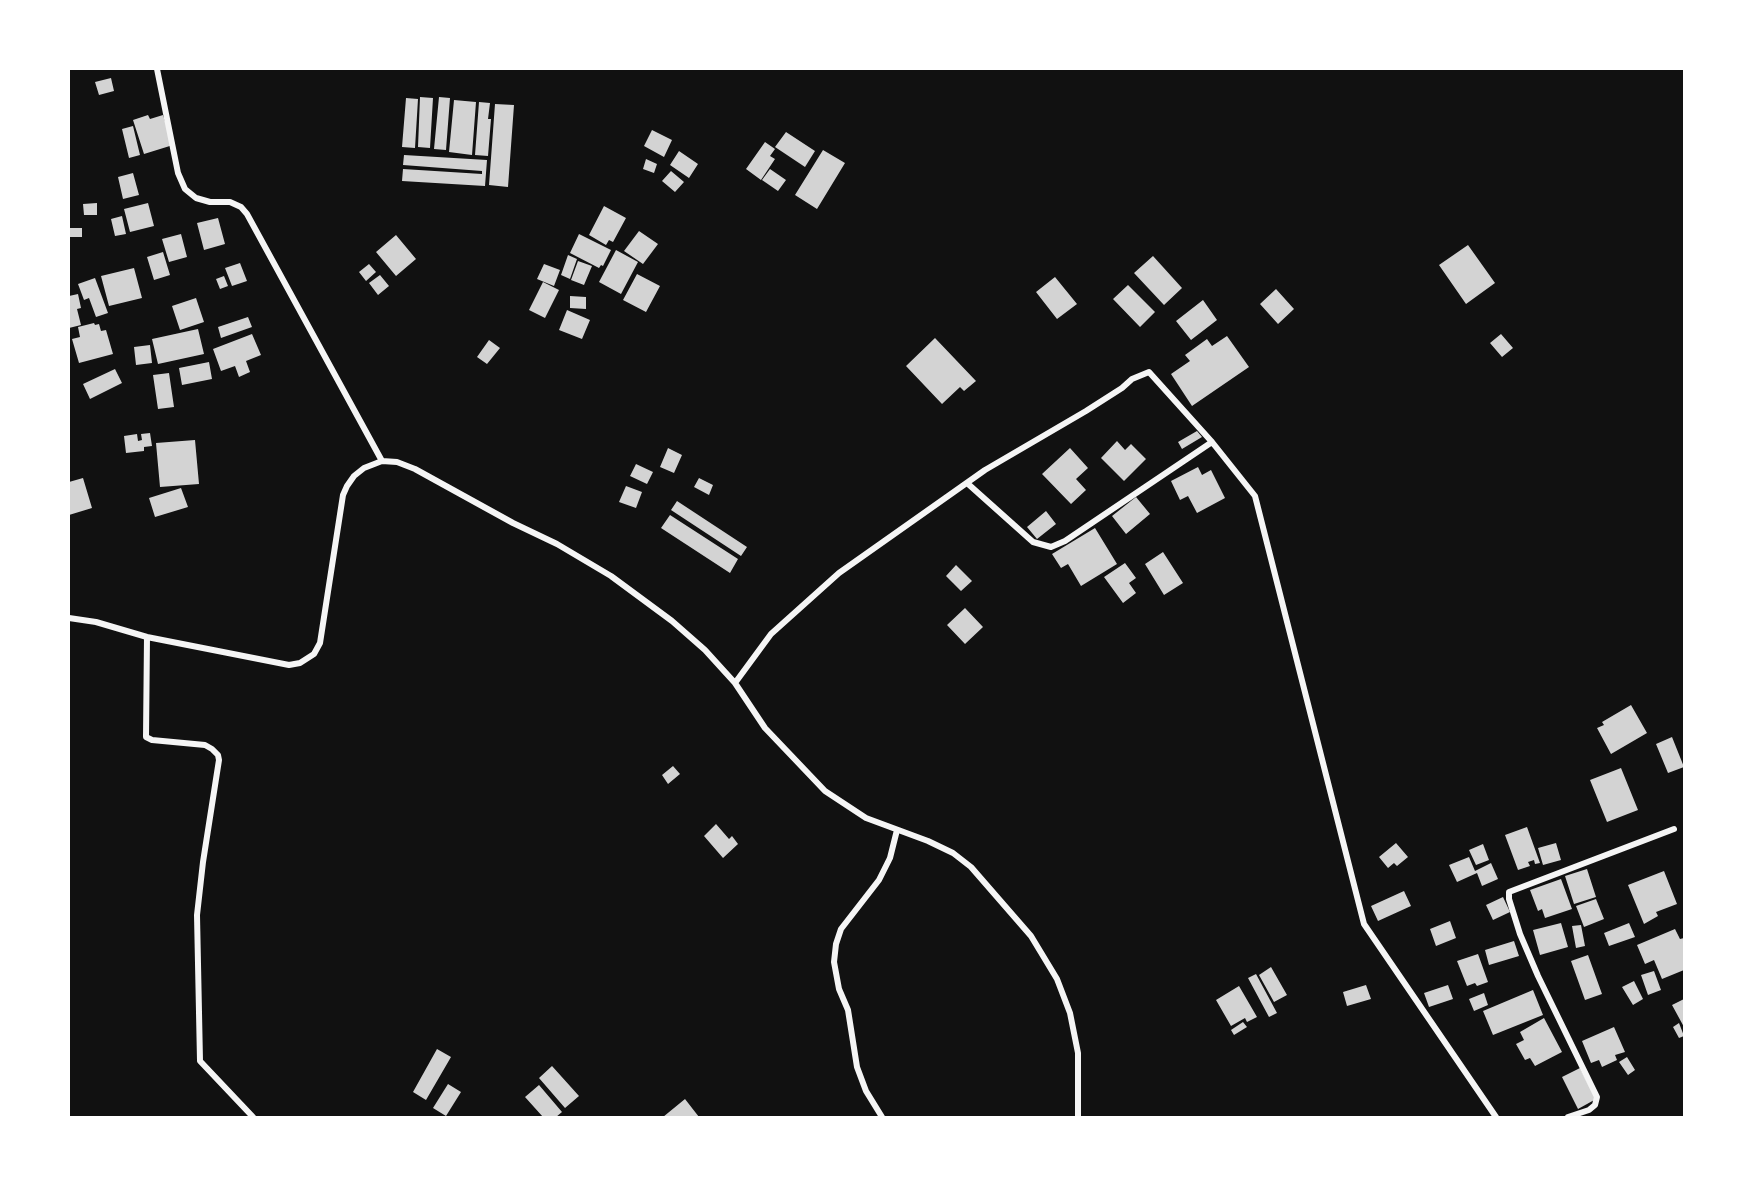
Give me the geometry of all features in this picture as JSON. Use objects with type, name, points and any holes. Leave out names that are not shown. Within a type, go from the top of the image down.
[{"type":"street","points":[[157,69],[178,173],[185,189],[196,198],[210,202],[230,202],[241,207],[248,214],[382,461]]},
{"type":"street","points":[[735,684],[771,634],[839,573],[985,470],[1086,411],[1122,388],[1131,379],[1149,372],[1212,441],[1255,496],[1364,924],[1496,1117]]},
{"type":"street","points":[[967,483],[1033,542],[1051,547],[1065,541],[1212,441]]},
{"type":"street","points":[[69,618],[96,622],[147,637],[289,665],[300,663],[308,659],[320,643],[344,495],[354,476],[364,468],[382,461],[397,462],[415,469],[513,524],[557,544],[611,576],[672,621],[705,650],[735,684],[765,728],[825,791],[866,818],[928,841],[953,853],[971,867],[1031,936],[1057,979],[1070,1012],[1078,1053],[1078,1117]]},
{"type":"street","points":[[147,637],[146,737],[152,740],[205,745],[218,755],[197,915],[200,1061],[252,1117]]},
{"type":"street","points":[[1568,1117],[1589,1110],[1597,1097],[1538,976],[1520,934],[1509,892],[1674,829]]},
{"type":"street","points":[[882,1117],[866,1091],[857,1067],[848,1010],[839,989],[834,962],[841,929],[879,880],[890,858],[897,830]]},
{"type":"building","points":[[111,78],[114,91],[99,95],[95,82]]},
{"type":"building","points":[[420,97],[433,98],[430,148],[418,147]]},
{"type":"building","points":[[439,97],[450,98],[446,150],[434,149]]},
{"type":"building","points":[[406,98],[418,99],[415,148],[402,147]]},
{"type":"building","points":[[454,100],[476,102],[472,155],[449,152]]},
{"type":"building","points":[[479,102],[490,103],[488,156],[475,155]]},
{"type":"building","points":[[495,104],[514,105],[508,187],[489,185]]},
{"type":"building","points":[[148,115],[150,119],[163,115],[173,145],[144,154],[133,120]]},
{"type":"building","points":[[133,126],[140,155],[129,158],[122,129]]},
{"type":"building","points":[[652,130],[672,140],[664,157],[644,146]]},
{"type":"building","points":[[786,132],[815,151],[805,167],[775,147]]},
{"type":"building","points":[[765,142],[775,149],[770,156],[775,159],[761,180],[746,169]]},
{"type":"building","points":[[823,150],[845,163],[817,209],[795,195]]},
{"type":"building","points":[[679,151],[698,164],[689,178],[670,165]]},
{"type":"building","points":[[404,155],[487,160],[485,186],[402,181],[403,169],[482,174],[482,171],[403,165]]},
{"type":"building","points":[[646,159],[657,164],[654,173],[643,169]]},
{"type":"building","points":[[770,169],[786,180],[778,191],[762,180]]},
{"type":"building","points":[[671,171],[684,182],[675,192],[662,181]]},
{"type":"building","points":[[133,173],[139,195],[123,199],[118,177]]},
{"type":"building","points":[[97,203],[97,215],[84,215],[83,204]]},
{"type":"building","points":[[148,203],[154,226],[130,232],[124,209]]},
{"type":"building","points":[[604,206],[626,218],[613,242],[609,240],[606,245],[589,235]]},
{"type":"building","points":[[122,216],[126,234],[115,236],[111,219]]},
{"type":"building","points":[[218,218],[225,244],[204,250],[197,223]]},
{"type":"building","points":[[69,228],[82,228],[82,237],[69,237]]},
{"type":"building","points":[[639,231],[658,244],[643,264],[624,251]]},
{"type":"building","points":[[181,234],[187,257],[169,262],[162,239]]},
{"type":"building","points":[[579,234],[611,250],[603,266],[599,268],[570,253]]},
{"type":"building","points":[[396,235],[416,259],[396,276],[376,252]]},
{"type":"building","points":[[1468,245],[1495,283],[1466,304],[1439,265]]},
{"type":"building","points":[[616,250],[638,262],[621,294],[599,282]]},
{"type":"building","points":[[163,252],[170,275],[154,280],[147,257]]},
{"type":"building","points":[[568,255],[577,259],[570,279],[561,275]]},
{"type":"building","points":[[1153,256],[1182,288],[1164,305],[1134,273]]},
{"type":"building","points":[[578,261],[592,266],[584,285],[571,280]]},
{"type":"building","points":[[240,263],[247,281],[232,286],[225,268]]},
{"type":"building","points":[[369,264],[376,272],[366,281],[359,272]]},
{"type":"building","points":[[544,264],[560,270],[554,286],[537,279]]},
{"type":"building","points":[[134,268],[142,298],[109,306],[101,276]]},
{"type":"building","points":[[637,274],[660,286],[646,312],[623,300]]},
{"type":"building","points":[[380,275],[389,286],[378,295],[369,283]]},
{"type":"building","points":[[224,276],[228,286],[220,289],[216,279]]},
{"type":"building","points":[[1055,277],[1077,304],[1057,319],[1036,292]]},
{"type":"building","points":[[95,278],[108,313],[96,317],[89,298],[84,300],[78,284]]},
{"type":"building","points":[[543,282],[559,290],[545,318],[529,310]]},
{"type":"building","points":[[1128,285],[1155,312],[1140,327],[1113,299]]},
{"type":"building","points":[[1276,289],[1294,309],[1278,324],[1260,304]]},
{"type":"building","points":[[78,294],[81,308],[77,309],[81,325],[69,328],[69,296]]},
{"type":"building","points":[[570,296],[586,297],[586,309],[570,308]]},
{"type":"building","points":[[196,298],[204,322],[180,330],[172,306]]},
{"type":"building","points":[[1203,300],[1217,320],[1191,340],[1176,321]]},
{"type":"building","points":[[567,310],[590,320],[582,339],[559,330]]},
{"type":"building","points":[[248,317],[252,327],[221,338],[218,327]]},
{"type":"building","points":[[99,324],[101,331],[106,330],[113,354],[79,363],[72,339],[80,337],[78,327]]},
{"type":"building","points":[[198,329],[204,354],[158,364],[152,339]]},
{"type":"building","points":[[252,334],[261,355],[246,361],[250,372],[239,377],[235,366],[221,371],[213,349]]},
{"type":"building","points":[[1501,334],[1513,348],[1502,357],[1490,343]]},
{"type":"building","points":[[1227,336],[1249,367],[1192,406],[1171,374],[1190,361],[1185,355],[1207,339],[1212,346]]},
{"type":"building","points":[[935,338],[976,381],[964,391],[960,387],[942,404],[906,366]]},
{"type":"building","points":[[489,340],[500,348],[487,364],[477,357]]},
{"type":"building","points":[[150,345],[152,363],[136,365],[134,347]]},
{"type":"building","points":[[209,362],[212,379],[182,385],[179,368]]},
{"type":"building","points":[[115,369],[122,383],[90,399],[83,384]]},
{"type":"building","points":[[169,373],[174,407],[158,409],[153,375]]},
{"type":"building","points":[[1197,431],[1202,437],[1182,449],[1178,442]]},
{"type":"building","points":[[150,433],[152,446],[144,447],[144,451],[126,453],[124,436],[137,434],[138,441],[142,440],[141,434]]},
{"type":"building","points":[[195,440],[199,484],[160,487],[156,443]]},
{"type":"building","points":[[1117,441],[1125,450],[1131,444],[1146,459],[1124,481],[1101,458]]},
{"type":"building","points":[[668,448],[682,455],[674,473],[660,467]]},
{"type":"building","points":[[1070,448],[1088,468],[1076,479],[1086,490],[1071,504],[1042,474]]},
{"type":"building","points":[[636,464],[653,472],[647,484],[630,476]]},
{"type":"building","points":[[1198,467],[1202,475],[1211,470],[1225,498],[1197,513],[1188,496],[1180,500],[1171,481]]},
{"type":"building","points":[[83,478],[92,508],[69,515],[69,482]]},
{"type":"building","points":[[699,478],[713,485],[709,495],[694,487]]},
{"type":"building","points":[[626,486],[642,492],[636,508],[619,502]]},
{"type":"building","points":[[181,488],[188,507],[155,517],[149,498]]},
{"type":"building","points":[[1136,497],[1150,514],[1126,534],[1112,516]]},
{"type":"building","points":[[677,501],[747,547],[741,556],[671,510]]},
{"type":"building","points":[[1046,511],[1056,524],[1037,539],[1027,527]]},
{"type":"building","points":[[670,515],[738,559],[730,573],[661,528]]},
{"type":"building","points":[[1095,528],[1117,564],[1081,586],[1068,564],[1061,568],[1052,554]]},
{"type":"building","points":[[1163,552],[1183,583],[1164,595],[1145,564]]},
{"type":"building","points":[[1125,563],[1136,578],[1129,583],[1136,593],[1123,603],[1104,577]]},
{"type":"building","points":[[956,565],[972,581],[961,591],[946,576]]},
{"type":"building","points":[[965,608],[983,627],[965,644],[947,625]]},
{"type":"building","points":[[1631,705],[1647,733],[1611,754],[1597,728],[1604,725],[1602,722]]},
{"type":"building","points":[[1672,737],[1684,767],[1668,773],[1656,744]]},
{"type":"building","points":[[673,766],[680,774],[668,784],[662,775]]},
{"type":"building","points":[[1621,768],[1638,810],[1607,822],[1590,780]]},
{"type":"building","points":[[716,824],[729,839],[732,836],[738,844],[723,858],[704,836]]},
{"type":"building","points":[[1527,827],[1540,863],[1535,864],[1534,860],[1528,862],[1530,866],[1518,870],[1505,835]]},
{"type":"building","points":[[1396,843],[1408,857],[1397,866],[1394,863],[1388,868],[1379,857]]},
{"type":"building","points":[[1556,843],[1561,860],[1543,865],[1538,848]]},
{"type":"building","points":[[1483,844],[1489,860],[1476,865],[1469,850]]},
{"type":"building","points":[[1469,857],[1475,871],[1491,863],[1498,879],[1482,886],[1477,873],[1457,882],[1449,865]]},
{"type":"building","points":[[1587,869],[1596,897],[1574,904],[1565,876]]},
{"type":"building","points":[[1664,871],[1677,904],[1656,912],[1658,916],[1644,924],[1628,885]]},
{"type":"building","points":[[1561,879],[1572,909],[1545,918],[1542,909],[1538,911],[1530,890]]},
{"type":"building","points":[[1404,891],[1411,906],[1378,921],[1371,906]]},
{"type":"building","points":[[1503,897],[1510,912],[1493,920],[1486,905]]},
{"type":"building","points":[[1596,899],[1604,919],[1584,927],[1576,906]]},
{"type":"building","points":[[1450,921],[1456,938],[1436,946],[1430,929]]},
{"type":"building","points":[[1561,923],[1568,947],[1540,955],[1533,930]]},
{"type":"building","points":[[1629,923],[1635,937],[1609,946],[1604,933]]},
{"type":"building","points":[[1581,925],[1585,946],[1576,948],[1572,926]]},
{"type":"building","points":[[1675,929],[1680,939],[1684,938],[1684,970],[1662,979],[1654,960],[1645,964],[1637,945]]},
{"type":"building","points":[[1514,941],[1519,956],[1489,965],[1485,950]]},
{"type":"building","points":[[1478,954],[1488,982],[1477,986],[1475,983],[1467,986],[1457,961]]},
{"type":"building","points":[[1588,955],[1602,994],[1585,1000],[1571,961]]},
{"type":"building","points":[[1271,967],[1287,995],[1274,1002],[1259,975]]},
{"type":"building","points":[[1654,971],[1661,990],[1648,995],[1641,975]]},
{"type":"building","points":[[1256,974],[1277,1013],[1269,1017],[1248,978]]},
{"type":"building","points":[[1634,981],[1643,999],[1633,1005],[1622,987]]},
{"type":"building","points":[[1366,985],[1371,999],[1347,1006],[1343,992]]},
{"type":"building","points":[[1448,985],[1453,999],[1429,1007],[1424,993]]},
{"type":"building","points":[[1239,986],[1257,1017],[1247,1022],[1245,1018],[1231,1026],[1216,1000]]},
{"type":"building","points":[[1533,990],[1543,1015],[1493,1035],[1483,1011]]},
{"type":"building","points":[[1484,993],[1488,1005],[1474,1011],[1469,999]]},
{"type":"building","points":[[1684,999],[1684,1027],[1672,1005]]},
{"type":"building","points":[[1544,1018],[1562,1052],[1535,1066],[1530,1058],[1525,1060],[1516,1044],[1524,1040],[1520,1032]]},
{"type":"building","points":[[1243,1022],[1247,1027],[1234,1035],[1231,1030]]},
{"type":"building","points":[[1679,1023],[1684,1036],[1679,1038],[1673,1027]]},
{"type":"building","points":[[1614,1027],[1625,1052],[1615,1055],[1617,1060],[1602,1067],[1599,1060],[1591,1063],[1582,1041]]},
{"type":"building","points":[[437,1049],[451,1057],[426,1100],[413,1092]]},
{"type":"building","points":[[1627,1057],[1635,1070],[1628,1075],[1619,1062]]},
{"type":"building","points":[[552,1066],[579,1096],[565,1108],[539,1078]]},
{"type":"building","points":[[1580,1068],[1596,1099],[1578,1109],[1562,1077]]},
{"type":"building","points":[[448,1084],[461,1092],[446,1116],[433,1108]]},
{"type":"building","points":[[539,1085],[562,1112],[556,1117],[543,1117],[525,1097]]},
{"type":"building","points":[[685,1099],[699,1117],[663,1117]]}]
